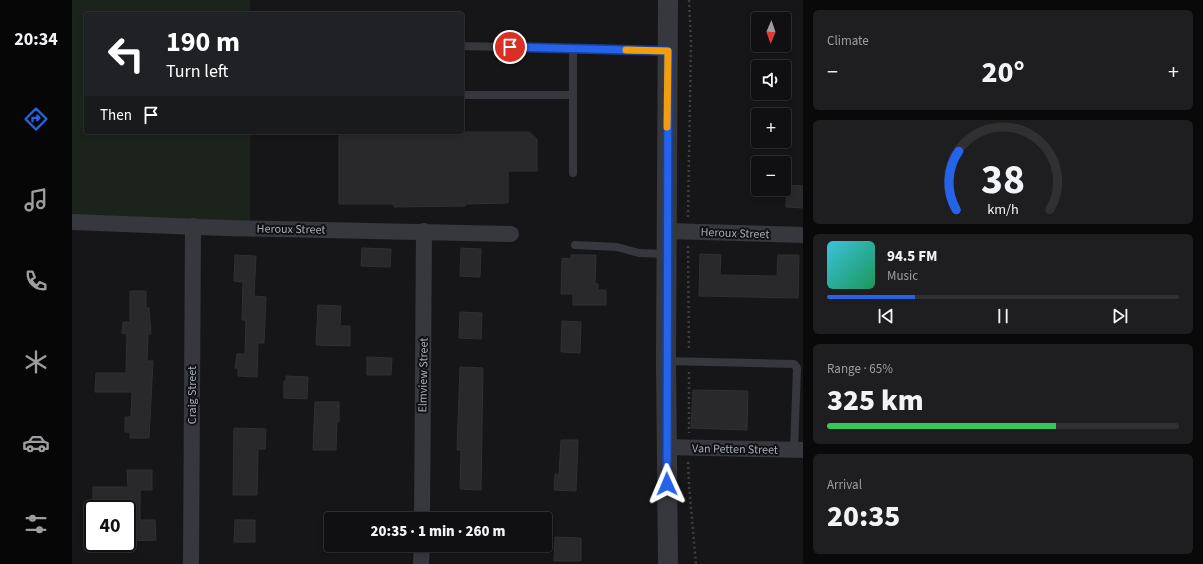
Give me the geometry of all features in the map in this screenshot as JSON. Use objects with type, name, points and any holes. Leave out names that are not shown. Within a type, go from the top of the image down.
[{"type":"street","points":[[668,0],[666,254],[666,447],[668,564]]},
{"type":"street","name":"Heroux Street","points":[[72,222],[511,234]]},
{"type":"street","name":"Craig Street","points":[[191,564],[193,226]]},
{"type":"street","name":"Heroux Street","points":[[667,230],[803,235]]},
{"type":"street","name":"Elmview Street","points":[[422,512],[424,231]]},
{"type":"street","name":"Van Petten Street","points":[[666,447],[799,450]]},
{"type":"street","points":[[421,564],[422,552]]},
{"type":"lane","points":[[464,46],[668,51]]},
{"type":"lane","points":[[573,49],[573,173]]},
{"type":"lane","points":[[464,95],[573,95]]},
{"type":"lane","points":[[575,245],[617,247],[639,253],[666,254]]},
{"type":"lane","points":[[666,361],[794,364],[797,368],[799,450]]},
{"type":"path","points":[[689,0],[691,42],[688,231],[689,484],[696,564]]},
{"type":"shaded area","points":[[72,0],[250,0],[250,12],[84,12],[84,134],[250,134],[250,225],[72,219]]},
{"type":"building","points":[[464,132],[529,132],[537,139],[537,171],[508,171],[508,203],[466,204],[465,206],[394,207],[394,204],[339,204],[339,134],[464,134]]},
{"type":"building","points":[[791,185],[803,186],[803,208],[786,207],[786,196],[791,196]]},
{"type":"building","points":[[362,248],[391,249],[390,267],[361,266]]},
{"type":"building","points":[[461,248],[481,249],[480,277],[460,276]]},
{"type":"building","points":[[700,254],[721,255],[720,275],[777,276],[778,255],[799,255],[798,298],[699,296]]},
{"type":"building","points":[[235,255],[256,256],[254,296],[266,297],[264,343],[258,343],[257,377],[238,376],[238,368],[235,368],[237,354],[245,354],[246,320],[242,320],[243,282],[234,281]]},
{"type":"building","points":[[571,255],[596,255],[595,284],[598,284],[598,290],[606,290],[606,305],[573,305],[573,294],[561,294],[562,258],[571,259]]},
{"type":"building","points":[[130,291],[146,291],[146,308],[149,308],[151,334],[148,334],[147,361],[153,361],[149,438],[130,438],[130,432],[125,432],[125,417],[131,417],[132,392],[95,392],[96,373],[126,373],[127,334],[122,333],[123,322],[130,322]]},
{"type":"building","points":[[318,305],[341,306],[340,326],[350,326],[350,346],[316,345]]},
{"type":"building","points":[[460,312],[482,313],[481,339],[459,338]]},
{"type":"building","points":[[562,321],[581,322],[580,353],[561,352]]},
{"type":"building","points":[[367,357],[392,358],[391,375],[367,375]]},
{"type":"building","points":[[460,367],[483,368],[481,490],[460,489],[461,450],[457,450]]},
{"type":"building","points":[[286,376],[308,377],[307,399],[284,398],[284,381],[286,381]]},
{"type":"building","points":[[693,390],[748,391],[747,430],[691,428]]},
{"type":"building","points":[[315,402],[339,402],[339,422],[337,421],[336,450],[313,450]]},
{"type":"building","points":[[234,428],[266,429],[265,449],[258,449],[257,495],[233,495]]},
{"type":"building","points":[[561,440],[578,440],[576,491],[554,490],[555,474],[559,475]]},
{"type":"building","points":[[127,470],[152,470],[152,490],[140,490],[140,520],[155,520],[156,540],[136,541],[136,500],[93,500],[93,487],[128,487]]},
{"type":"building","points":[[235,520],[255,520],[255,542],[234,542]]},
{"type":"building","points":[[555,537],[581,538],[581,561],[554,561]]},
{"type":"slow traffic","points":[[626,50],[668,51],[667,127]]},
{"type":"route","points":[[510,47],[668,51],[666,242],[667,484]]}]
